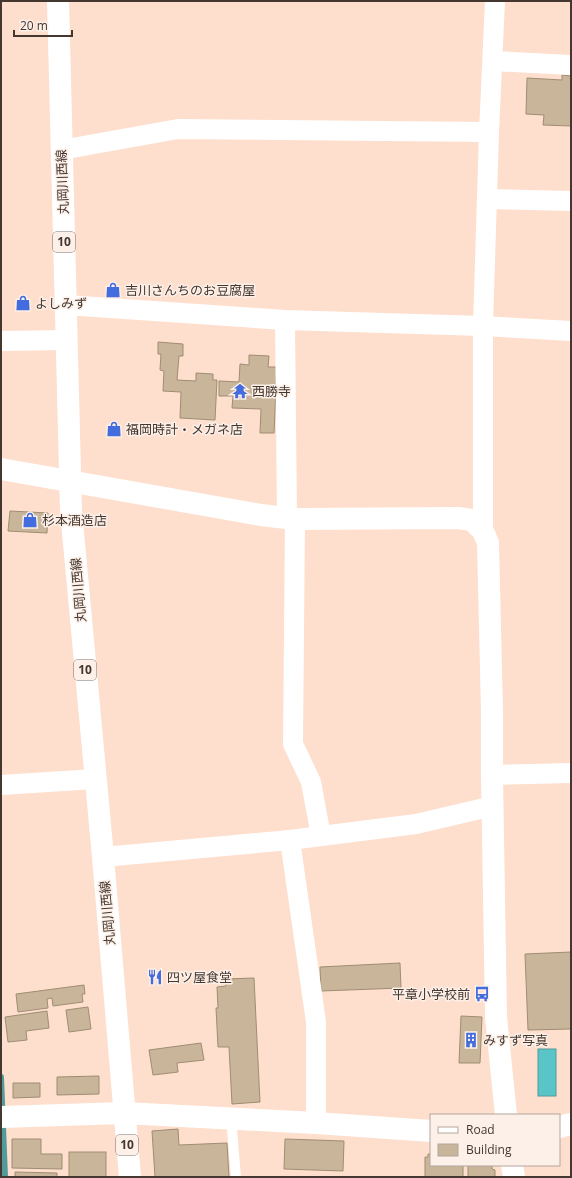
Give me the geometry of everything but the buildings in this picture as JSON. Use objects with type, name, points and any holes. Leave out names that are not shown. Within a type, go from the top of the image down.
[{"type":"street","name":"丸岡川西線","points":[[58,1],[69,482],[130,1177]]},
{"type":"street","points":[[483,532],[483,326],[495,1]]},
{"type":"street","points":[[493,61],[571,65]]},
{"type":"street","points":[[61,150],[178,129],[489,132]]},
{"type":"street","points":[[487,199],[571,201]]},
{"type":"street","points":[[66,305],[285,320],[571,330]]},
{"type":"street","points":[[285,320],[291,519],[293,744],[311,782],[321,836]]},
{"type":"street","points":[[1,341],[66,340]]},
{"type":"street","points":[[1,469],[69,482],[291,519],[458,518],[472,520],[483,532],[488,543],[492,704],[496,1017],[506,1114]]},
{"type":"street","points":[[492,775],[571,773]]},
{"type":"street","points":[[1,785],[95,779]]},
{"type":"street","points":[[103,857],[290,840],[416,824],[493,806]]},
{"type":"street","points":[[290,840],[316,1022],[316,1122]]},
{"type":"street","points":[[1,1117],[124,1113],[316,1122],[430,1131]]},
{"type":"street","points":[[560,1127],[571,1124]]},
{"type":"street","points":[[512,1166],[514,1177]]},
{"type":"lane","points":[[230,1118],[236,1177]]},
{"type":"water","points":[[538,1049],[556,1049],[556,1096],[538,1096]]},
{"type":"waterway","points":[[1,1077],[5,1177]]},
{"type":"place","name":"吉川さんちのお豆腐屋","points":[[113,290]]},
{"type":"place","name":"よしみず","points":[[23,303]]},
{"type":"place","name":"西勝寺","points":[[240,391]]},
{"type":"place","name":"福岡時計・メガネ店","points":[[114,429]]},
{"type":"place","name":"杉本酒造店","points":[[30,520]]},
{"type":"place","name":"四ツ屋食堂","points":[[155,977]]},
{"type":"place","name":"平章小学校前","points":[[482,994]]},
{"type":"place","name":"みすず写真","points":[[471,1040]]}]
